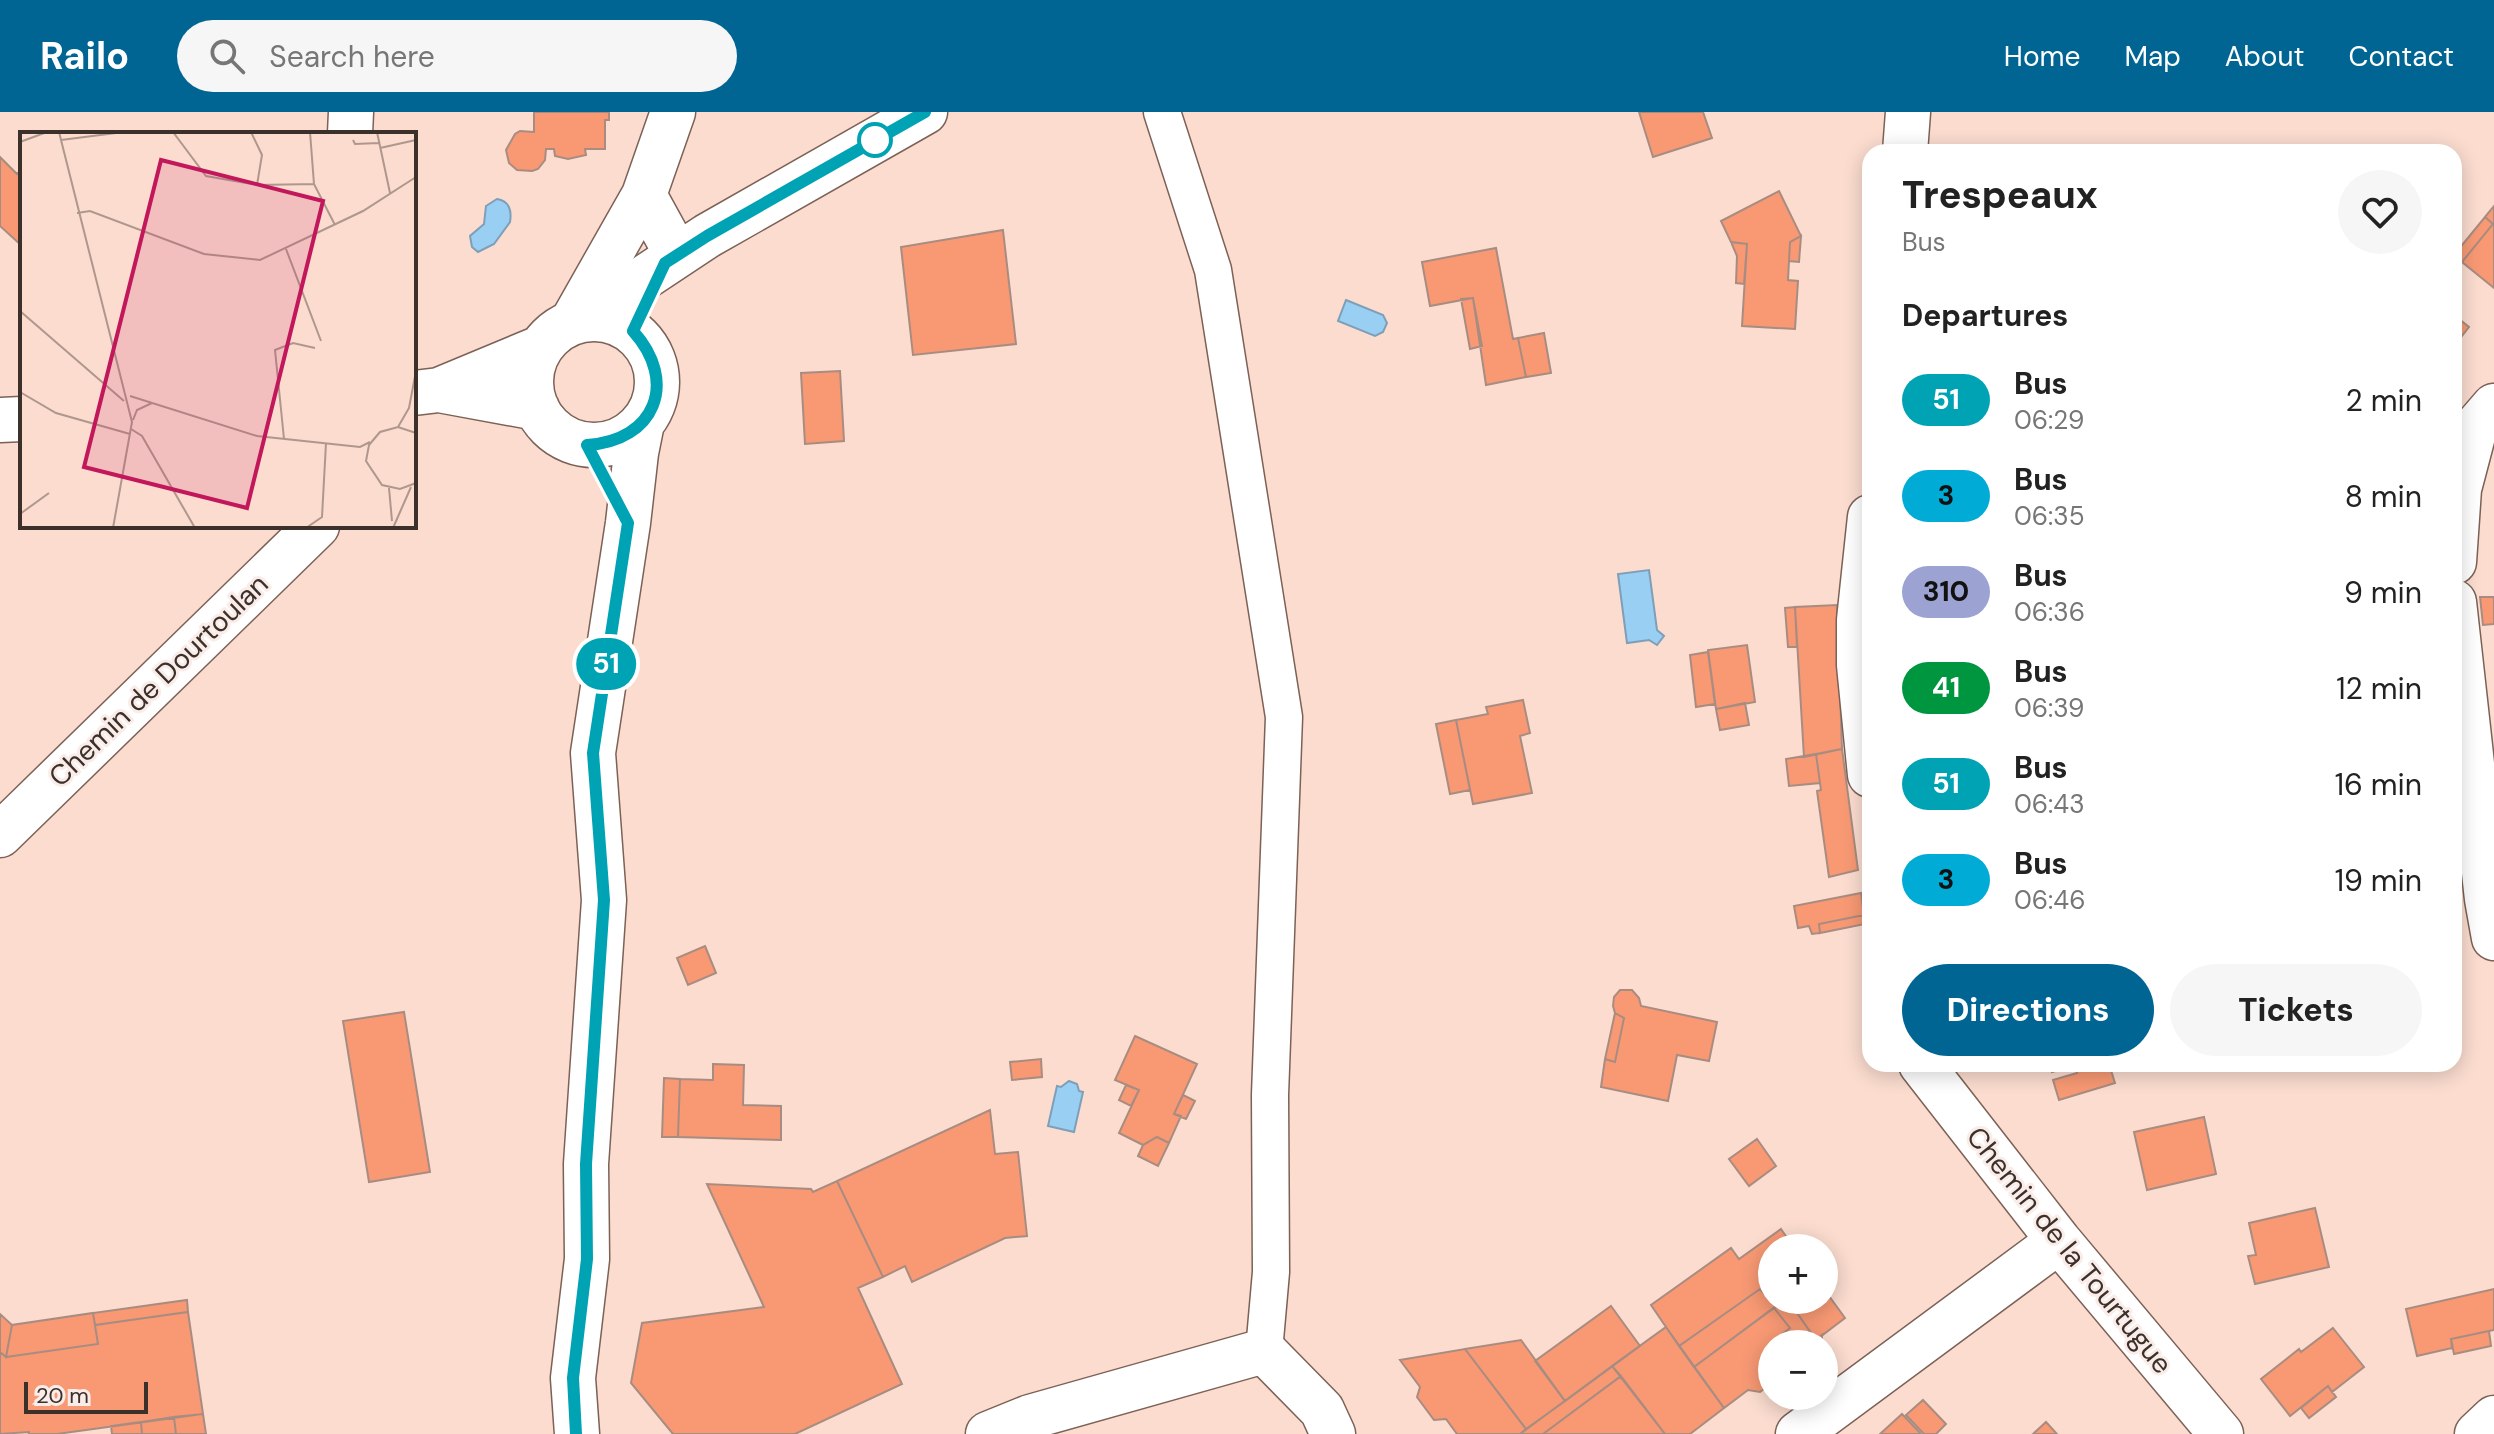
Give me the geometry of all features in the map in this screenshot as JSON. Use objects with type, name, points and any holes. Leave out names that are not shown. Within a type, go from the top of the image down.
[{"type":"street","points":[[350,132],[351,112]]},
{"type":"street","points":[[568,329],[644,195],[673,112]]},
{"type":"street","points":[[426,392],[568,329],[605,319],[633,331],[647,346],[655,365],[658,386],[653,406],[642,423],[626,437],[607,444],[587,445],[566,439],[549,426],[537,408],[531,388],[532,368],[568,329],[671,259],[925,112]]},
{"type":"street","points":[[1162,112],[1213,270],[1284,717],[1270,1095],[1271,1272],[1264,1351],[1322,1410],[1333,1434]]},
{"type":"street","points":[[1906,144],[1908,112]]},
{"type":"street","points":[[644,195],[671,259]]},
{"type":"street","points":[[633,331],[671,259]]},
{"type":"street","points":[[426,392],[537,408]]},
{"type":"street","points":[[2462,478],[2475,428],[2494,406]]},
{"type":"street","points":[[0,420],[20,419]]},
{"type":"street","points":[[577,1434],[573,1378],[587,1259],[586,1164],[604,900],[593,753],[642,423]]},
{"type":"street","points":[[587,445],[628,523]]},
{"type":"street","name":"Chemin de Dourtoulan","points":[[0,835],[315,528]]},
{"type":"street","points":[[1862,592],[1859,620],[1862,684]]},
{"type":"street","points":[[2462,667],[2492,912]]},
{"type":"street","name":"Chemin de la Tourtugue","points":[[1927,1072],[2059,1241],[2221,1434]]},
{"type":"street","points":[[1798,1434],[2059,1241]]},
{"type":"street","points":[[988,1434],[1030,1417],[1264,1351]]},
{"type":"street","points":[[2477,1434],[2494,1418]]},
{"type":"water","points":[[497,199],[509,207],[510,222],[494,244],[478,252],[472,247],[470,236],[484,224],[486,206]]},
{"type":"water","points":[[1346,300],[1383,315],[1387,323],[1383,332],[1375,336],[1338,321]]},
{"type":"water","points":[[1649,570],[1657,630],[1664,636],[1657,645],[1649,640],[1627,643],[1618,574]]},
{"type":"water","points":[[1069,1081],[1077,1084],[1079,1091],[1083,1092],[1074,1132],[1048,1126],[1057,1086],[1061,1087]]},
{"type":"building","points":[[534,112],[609,112],[609,120],[605,120],[605,149],[585,149],[586,155],[568,159],[555,156],[554,149],[546,149],[545,160],[538,169],[517,170],[509,163],[506,150],[515,134],[520,131],[534,132]]},
{"type":"building","points":[[1639,112],[1703,112],[1712,138],[1653,157]]},
{"type":"building","points":[[0,157],[17,174],[20,171],[20,244],[0,226]]},
{"type":"building","points":[[1779,191],[1801,236],[1790,242],[1788,280],[1798,281],[1795,329],[1742,326],[1747,244],[1731,242],[1721,221]]},
{"type":"building","points":[[2494,206],[2494,288],[2462,262],[2493,224],[2485,217]]},
{"type":"building","points":[[2485,217],[2493,224],[2462,262],[2462,245]]},
{"type":"building","points":[[1003,230],[1016,344],[913,355],[901,247]]},
{"type":"building","points":[[1801,236],[1799,262],[1789,261],[1790,242]]},
{"type":"building","points":[[1731,242],[1747,244],[1744,284],[1736,283],[1737,256]]},
{"type":"building","points":[[1496,248],[1513,339],[1518,338],[1526,377],[1486,385],[1473,298],[1430,306],[1422,262]]},
{"type":"building","points":[[1473,298],[1482,346],[1470,349],[1461,299]]},
{"type":"building","points":[[2462,321],[2469,327],[2462,336]]},
{"type":"building","points":[[1544,333],[1551,373],[1526,377],[1518,338]]},
{"type":"building","points":[[840,371],[844,441],[805,444],[801,373]]},
{"type":"building","points":[[2480,597],[2494,597],[2494,624],[2483,625]]},
{"type":"building","points":[[1837,605],[1842,749],[1804,757],[1795,607]]},
{"type":"building","points":[[1795,607],[1797,647],[1788,647],[1785,608]]},
{"type":"building","points":[[1747,645],[1755,702],[1716,709],[1708,650]]},
{"type":"building","points":[[1708,652],[1715,704],[1696,707],[1690,655]]},
{"type":"building","points":[[1523,700],[1530,733],[1520,736],[1532,793],[1473,804],[1456,720],[1488,714],[1486,707]]},
{"type":"building","points":[[1745,703],[1749,725],[1720,730],[1716,709]]},
{"type":"building","points":[[1456,720],[1470,790],[1450,794],[1436,724]]},
{"type":"building","points":[[1842,749],[1858,870],[1829,877],[1817,791],[1821,790],[1816,754]]},
{"type":"building","points":[[1816,754],[1820,783],[1789,786],[1786,759]]},
{"type":"building","points":[[1861,893],[1862,915],[1819,924],[1820,933],[1812,934],[1809,926],[1798,928],[1794,906]]},
{"type":"building","points":[[1862,915],[1862,925],[1820,933],[1819,924]]},
{"type":"building","points":[[705,946],[716,973],[688,985],[677,958]]},
{"type":"building","points":[[1620,990],[1632,990],[1641,1006],[1717,1022],[1709,1061],[1677,1055],[1668,1101],[1601,1087],[1605,1059],[1615,1062],[1624,1018],[1615,1013],[1613,1006],[1614,997]]},
{"type":"building","points":[[404,1012],[430,1172],[369,1182],[343,1021]]},
{"type":"building","points":[[1615,1013],[1624,1018],[1615,1062],[1605,1059]]},
{"type":"building","points":[[1135,1036],[1197,1064],[1174,1114],[1181,1116],[1169,1143],[1157,1137],[1143,1145],[1119,1133],[1139,1090],[1115,1080]]},
{"type":"building","points":[[1041,1059],[1042,1077],[1012,1080],[1010,1062]]},
{"type":"building","points":[[713,1064],[744,1065],[743,1105],[781,1106],[781,1140],[678,1137],[680,1079],[713,1080]]},
{"type":"building","points":[[2112,1072],[2115,1083],[2059,1100],[2053,1080],[2077,1073]]},
{"type":"building","points":[[664,1078],[680,1079],[678,1137],[662,1137]]},
{"type":"building","points":[[1126,1085],[1139,1090],[1131,1106],[1119,1100]]},
{"type":"building","points":[[1183,1095],[1195,1101],[1186,1119],[1174,1114]]},
{"type":"building","points":[[990,1110],[995,1154],[1018,1152],[1027,1236],[1005,1238],[912,1282],[905,1266],[883,1277],[837,1181]]},
{"type":"building","points":[[2204,1117],[2216,1174],[2147,1190],[2134,1132]]},
{"type":"building","points":[[1157,1137],[1169,1143],[1158,1166],[1138,1156],[1143,1145]]},
{"type":"building","points":[[1757,1139],[1776,1166],[1749,1186],[1729,1159]]},
{"type":"building","points":[[837,1181],[883,1277],[858,1288],[902,1384],[795,1434],[673,1434],[631,1383],[642,1323],[764,1307],[707,1184],[811,1189],[813,1192]]},
{"type":"building","points":[[2315,1208],[2329,1267],[2255,1284],[2248,1256],[2256,1255],[2249,1223]]},
{"type":"building","points":[[1758,1245],[1758,1290],[1679,1346],[1651,1305],[1731,1248],[1739,1259]]},
{"type":"building","points":[[2494,1289],[2494,1330],[2451,1339],[2452,1348],[2417,1356],[2406,1309]]},
{"type":"building","points":[[1758,1290],[1758,1314],[1765,1314],[1694,1367],[1679,1346]]},
{"type":"building","points":[[187,1300],[188,1312],[95,1325],[93,1313]]},
{"type":"building","points":[[1611,1306],[1640,1346],[1565,1401],[1535,1361]]},
{"type":"building","points":[[1838,1308],[1845,1318],[1829,1330],[1809,1330],[1798,1314],[1838,1314]]},
{"type":"building","points":[[188,1312],[203,1414],[57,1434],[0,1434],[0,1352],[6,1357],[98,1344],[95,1325]]},
{"type":"building","points":[[93,1313],[98,1344],[6,1357],[12,1325]]},
{"type":"building","points":[[0,1314],[12,1325],[6,1357],[0,1352]]},
{"type":"building","points":[[1766,1314],[1779,1314],[1790,1328],[1758,1330],[1758,1392],[1748,1390],[1724,1408],[1694,1367]]},
{"type":"building","points":[[1779,1314],[1798,1314],[1809,1330],[1787,1330],[1790,1328]]},
{"type":"building","points":[[1666,1327],[1724,1408],[1690,1434],[1665,1434],[1612,1366]]},
{"type":"building","points":[[2333,1328],[2364,1367],[2332,1392],[2328,1386],[2290,1416],[2261,1379],[2299,1349],[2301,1352]]},
{"type":"building","points":[[2489,1331],[2491,1346],[2454,1354],[2451,1339]]},
{"type":"building","points":[[1521,1340],[1565,1401],[1526,1429],[1465,1349]]},
{"type":"building","points":[[1465,1349],[1526,1429],[1520,1434],[1457,1434],[1446,1419],[1434,1420],[1417,1397],[1420,1387],[1400,1360]]},
{"type":"building","points":[[1612,1366],[1621,1376],[1543,1434],[1520,1434]]},
{"type":"building","points":[[1621,1376],[1665,1434],[1543,1434]]},
{"type":"building","points":[[2328,1386],[2336,1397],[2309,1418],[2301,1408]]},
{"type":"building","points":[[1923,1400],[1946,1424],[1936,1434],[1924,1434],[1906,1415]]},
{"type":"building","points":[[203,1414],[206,1434],[176,1434],[174,1417]]},
{"type":"building","points":[[1902,1414],[1921,1434],[1880,1434]]},
{"type":"building","points":[[174,1417],[176,1434],[142,1434],[141,1422]]},
{"type":"building","points":[[141,1422],[142,1434],[112,1434],[111,1426]]},
{"type":"building","points":[[2046,1422],[2057,1434],[2033,1434]]},
{"type":"bus line","name":"51","points":[[576,1434],[573,1378],[587,1259],[586,1164],[604,900],[593,753],[628,523],[587,445],[607,444],[626,437],[642,423],[653,406],[658,386],[655,365],[647,346],[633,331],[665,263],[925,112]]}]
